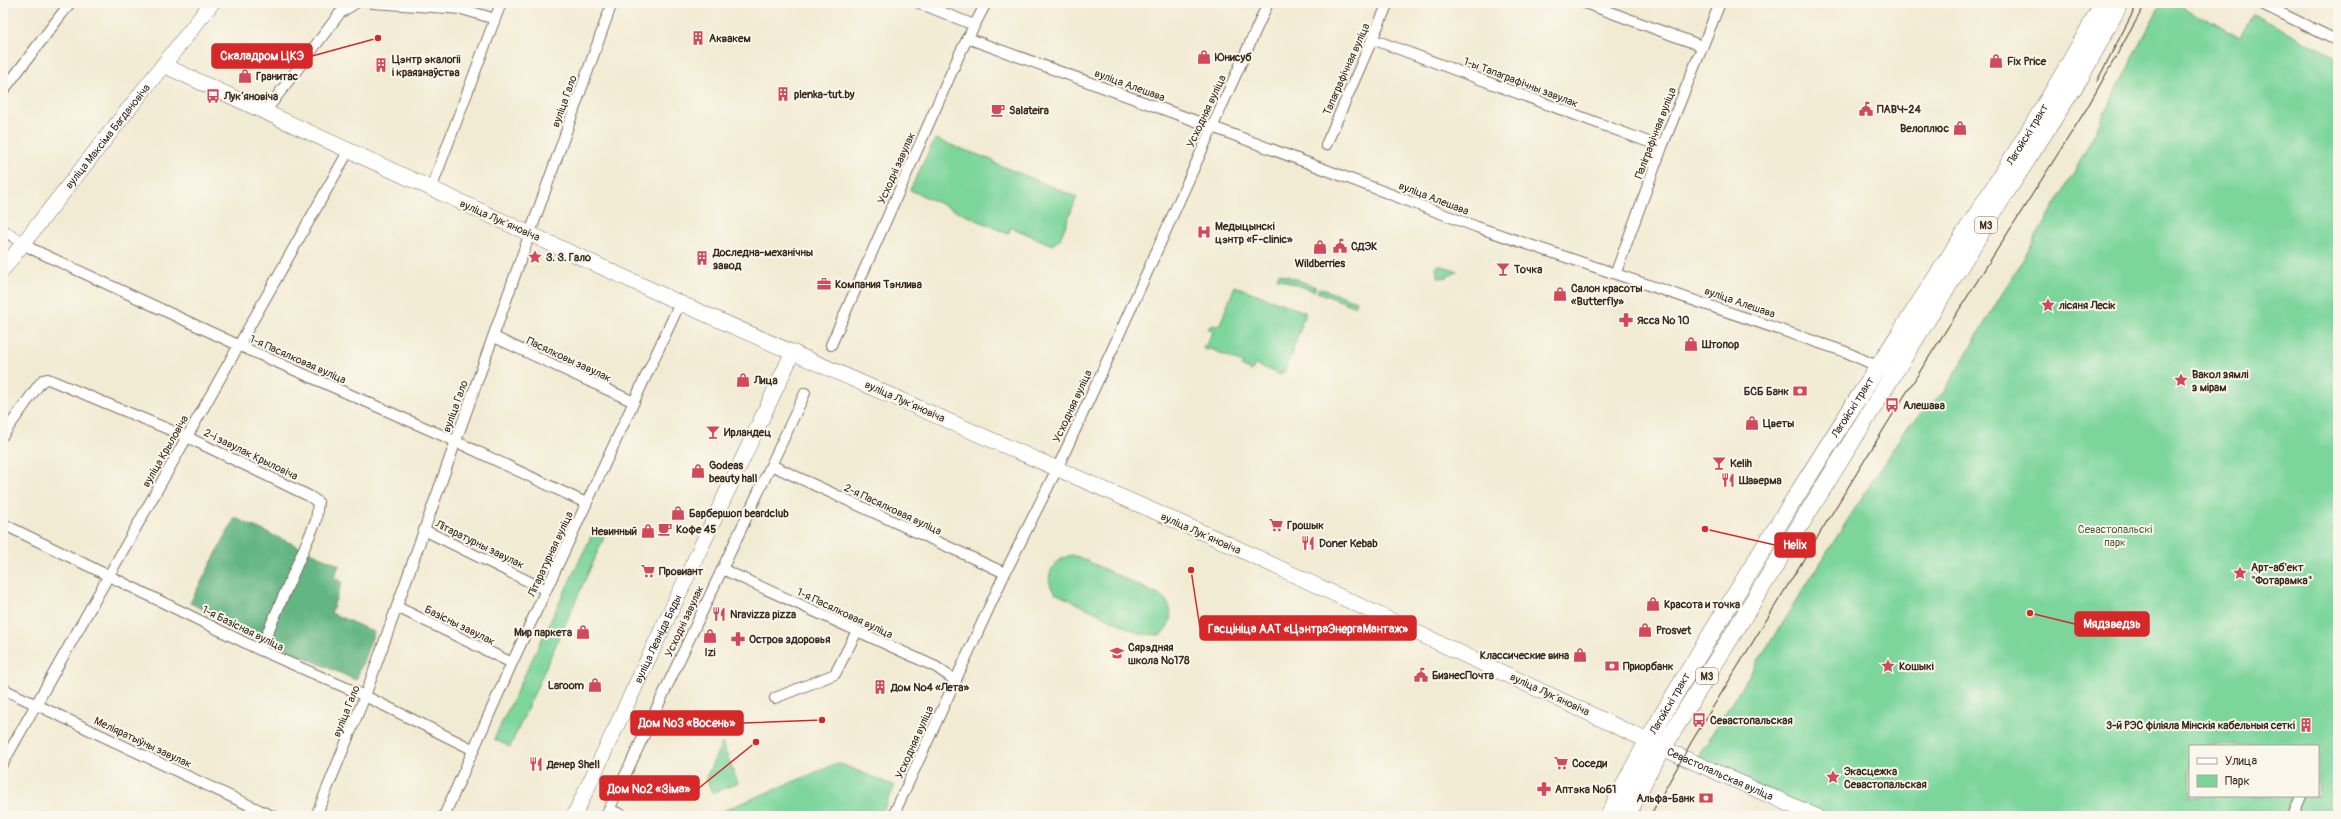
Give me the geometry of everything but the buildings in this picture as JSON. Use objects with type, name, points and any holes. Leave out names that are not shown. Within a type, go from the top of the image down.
[{"type":"main road","name":"вуліца Максіма Багдановіча","points":[[3,269],[212,3]]},
{"type":"main road","name":"Лагойскі тракт","points":[[1608,816],[1646,740],[1798,492],[1986,200],[2064,75],[2103,3]]},
{"type":"main road","name":"Лагойскі тракт","points":[[1627,816],[1663,748],[1999,203],[2081,76],[2120,3]]},
{"type":"main road","name":"вуліца Лукʼяновіча","points":[[163,65],[431,189],[530,232],[680,303],[1057,468],[1311,582],[1646,740]]},
{"type":"main road","name":"вуліца Леаніда Бяды","points":[[574,816],[793,352]]},
{"type":"main road","name":"Севастопальская вуліца","points":[[1646,740],[1812,815]]},
{"type":"street","points":[[3,91],[70,3]]},
{"type":"street","points":[[265,112],[340,13],[356,3]]},
{"type":"street","points":[[373,3],[462,9],[495,19]]},
{"type":"street","points":[[431,189],[501,3]]},
{"type":"street","name":"вуліца Гало","points":[[316,816],[365,696],[612,3]]},
{"type":"street","points":[[919,3],[974,25]]},
{"type":"street","name":"Усходні завулак","points":[[830,345],[967,38],[986,3]]},
{"type":"street","name":"Усходняя вуліца","points":[[893,816],[1005,573],[1057,468],[1268,3]]},
{"type":"street","name":"Тапаграфічная вуліца","points":[[1326,144],[1388,3]]},
{"type":"street","points":[[1585,3],[1702,46]]},
{"type":"street","name":"Паліграфічная вуліца","points":[[1616,272],[1662,147],[1720,3]]},
{"type":"street","points":[[2260,3],[2338,41]]},
{"type":"street","name":"вуліца Алешава","points":[[967,38],[1211,126],[1469,224],[1616,272],[1846,352],[1878,366],[1893,376]]},
{"type":"street","name":"1-ы Тапаграфічны завулак","points":[[1372,39],[1662,147]]},
{"type":"street","name":"вуліца Крыловіча","points":[[3,763],[108,574],[349,150]]},
{"type":"street","name":"1-я Пасялковая вуліца","points":[[3,230],[23,244],[238,345],[455,441],[586,503]]},
{"type":"street","name":"Літаратурная вуліца","points":[[444,816],[586,503],[680,303]]},
{"type":"street","name":"Пасялковы завулак","points":[[494,337],[634,402]]},
{"type":"street","name":"2-і завулак Крыловіча","points":[[3,435],[38,386],[43,380],[48,379],[187,437],[309,496],[318,502],[316,521],[260,650]]},
{"type":"street","name":"Усходні завулак","points":[[608,813],[805,393]]},
{"type":"street","name":"2-я Пасялковая вуліца","points":[[771,465],[1005,573]]},
{"type":"street","name":"1-я Базісная вуліца","points":[[3,524],[108,574],[260,650],[365,696],[474,750]]},
{"type":"street","name":"Літаратурны завулак","points":[[424,530],[546,590]]},
{"type":"street","name":"1-я Пасялковая вуліца","points":[[722,570],[936,667],[956,681]]},
{"type":"street","name":"Базісны завулак","points":[[397,607],[512,664]]},
{"type":"street","points":[[775,698],[834,674],[857,631]]},
{"type":"street","name":"Меліяратыўны завулак","points":[[3,689],[272,816]]},
{"type":"street","points":[[2292,816],[2301,797]]},
{"type":"street","points":[[608,813],[624,816]]},
{"type":"green space","name":"Севастопальскі парк","points":[[2161,3],[2185,3],[2183,7],[2240,37],[2253,14],[2338,58],[2338,816],[1819,816],[1696,759],[1906,428],[1943,393],[2074,173]]},
{"type":"green space","points":[[935,139],[994,161],[994,163],[1077,197],[1060,239],[1052,245],[1011,227],[1008,234],[910,190]]},
{"type":"green space","points":[[1438,265],[1456,270],[1457,272],[1446,277],[1439,278],[1436,269]]},
{"type":"green space","points":[[1279,273],[1316,287],[1314,291],[1277,278]]},
{"type":"green space","points":[[1235,286],[1305,312],[1305,317],[1300,324],[1302,325],[1284,373],[1282,370],[1281,375],[1255,364],[1252,371],[1241,366],[1243,362],[1211,349],[1205,350],[1202,347],[1206,345],[1213,332],[1208,329],[1210,326],[1220,324]]},
{"type":"green space","points":[[1319,288],[1356,301],[1354,306],[1317,292]]},
{"type":"green space","points":[[235,518],[339,565],[334,578],[342,582],[331,613],[374,632],[356,680],[261,638],[190,603]]},
{"type":"green space","points":[[595,528],[606,533],[510,747],[494,739]]},
{"type":"green space","points":[[1071,555],[1079,557],[1163,597],[1167,602],[1171,616],[1168,626],[1161,635],[1141,634],[1055,593],[1049,581],[1051,570],[1059,561]]},
{"type":"green space","points":[[722,743],[738,783],[712,793],[706,778]]},
{"type":"green space","points":[[838,763],[895,786],[880,816],[711,816]]},
{"type":"tram line","points":[[2097,81],[2138,3]]},
{"type":"tram line","points":[[1650,816],[1692,741],[1898,406],[2087,108],[2146,3]]},
{"type":"place","name":"Скаладром ЦКЭ","points":[[378,38]]},
{"type":"place","name":"Аквакем","points":[[698,38]]},
{"type":"place","name":"Юнисуб","points":[[1204,57]]},
{"type":"place","name":"Fix Price","points":[[1996,61]]},
{"type":"place","name":"Цэнтр экалогіі і краязнаўства","points":[[381,65]]},
{"type":"place","name":"Гранитас","points":[[245,76]]},
{"type":"place","name":"plenka-tut.by","points":[[783,94]]},
{"type":"place","name":"Лукʼяновіча","points":[[213,96]]},
{"type":"place","name":"ПАВЧ-24","points":[[1866,109]]},
{"type":"place","name":"Salateira","points":[[998,110]]},
{"type":"place","name":"Велоплюс","points":[[1960,128]]},
{"type":"place","name":"Медыцынскі цэнтр «F-clinic»","points":[[1204,232]]},
{"type":"place","name":"СДЭК","points":[[1340,246]]},
{"type":"place","name":"Wildberries","points":[[1320,247]]},
{"type":"place","name":"З. З. Гало","points":[[535,257]]},
{"type":"place","name":"Доследна-механічны завод","points":[[702,258]]},
{"type":"place","name":"Точка","points":[[1503,269]]},
{"type":"place","name":"Компания Тэнлива","points":[[824,284]]},
{"type":"place","name":"Салон красоты «Butterfly»","points":[[1560,294]]},
{"type":"place","name":"лісяня Лесік","points":[[2048,305]]},
{"type":"place","name":"Ясса № 10","points":[[1626,320]]},
{"type":"place","name":"Штопор","points":[[1691,344]]},
{"type":"place","name":"Лица","points":[[743,380]]},
{"type":"place","name":"Вакол зямлі з мірам","points":[[2181,380]]},
{"type":"place","name":"БСБ Банк","points":[[1800,391]]},
{"type":"place","name":"Алешава","points":[[1892,405]]},
{"type":"place","name":"Цветы","points":[[1752,423]]},
{"type":"place","name":"Ирландец","points":[[713,432]]},
{"type":"place","name":"Kelih","points":[[1719,463]]},
{"type":"place","name":"Godeas beauty hall","points":[[698,471]]},
{"type":"place","name":"Шаверма","points":[[1728,480]]},
{"type":"place","name":"Барбершоп beardclub","points":[[678,513]]},
{"type":"place","name":"Грошык","points":[[1276,525]]},
{"type":"place","name":"Кофе 45","points":[[665,529]]},
{"type":"place","name":"Helix","points":[[1705,529]]},
{"type":"place","name":"Невинный","points":[[648,531]]},
{"type":"place","name":"Doner Kebab","points":[[1308,543]]},
{"type":"place","name":"Гасцініца ААТ «ЦэнтраЭнергаМантаж»","points":[[1191,570]]},
{"type":"place","name":"Провиант","points":[[648,571]]},
{"type":"place","name":"Арт-аб'ект \"Фотарамка\"","points":[[2240,573]]},
{"type":"place","name":"Красота и точка","points":[[1653,604]]},
{"type":"place","name":"Мядзведзь","points":[[2030,613]]},
{"type":"place","name":"Nravizza pizza","points":[[719,614]]},
{"type":"place","name":"Prosvet","points":[[1645,630]]},
{"type":"place","name":"Мир паркета","points":[[583,632]]},
{"type":"place","name":"Izi","points":[[710,636]]},
{"type":"place","name":"Остров здоровья","points":[[738,639]]},
{"type":"place","name":"Сярэдняя школа №178","points":[[1117,653]]},
{"type":"place","name":"Классические вина","points":[[1580,655]]},
{"type":"place","name":"Приорбанк","points":[[1612,666]]},
{"type":"place","name":"Кошыкі","points":[[1888,666]]},
{"type":"place","name":"БизнесПочта","points":[[1421,675]]},
{"type":"place","name":"Laroom","points":[[595,685]]},
{"type":"place","name":"Дом №4 «Лета»","points":[[880,687]]},
{"type":"place","name":"Дом №3 «Восень»","points":[[822,720]]},
{"type":"place","name":"Севастопальская","points":[[1699,720]]},
{"type":"place","name":"3-й РЭС філіяла Мінскія кабельныя сеткі","points":[[2306,725]]},
{"type":"place","name":"Дом №2 «Зіма»","points":[[756,742]]},
{"type":"place","name":"Соседи","points":[[1561,763]]},
{"type":"place","name":"Денер Shell","points":[[536,764]]},
{"type":"place","name":"Экасцежка Севастопальская","points":[[1833,777]]},
{"type":"place","name":"Аптэка №61","points":[[1544,789]]},
{"type":"place","name":"Альфа-Банк","points":[[1706,798]]}]
